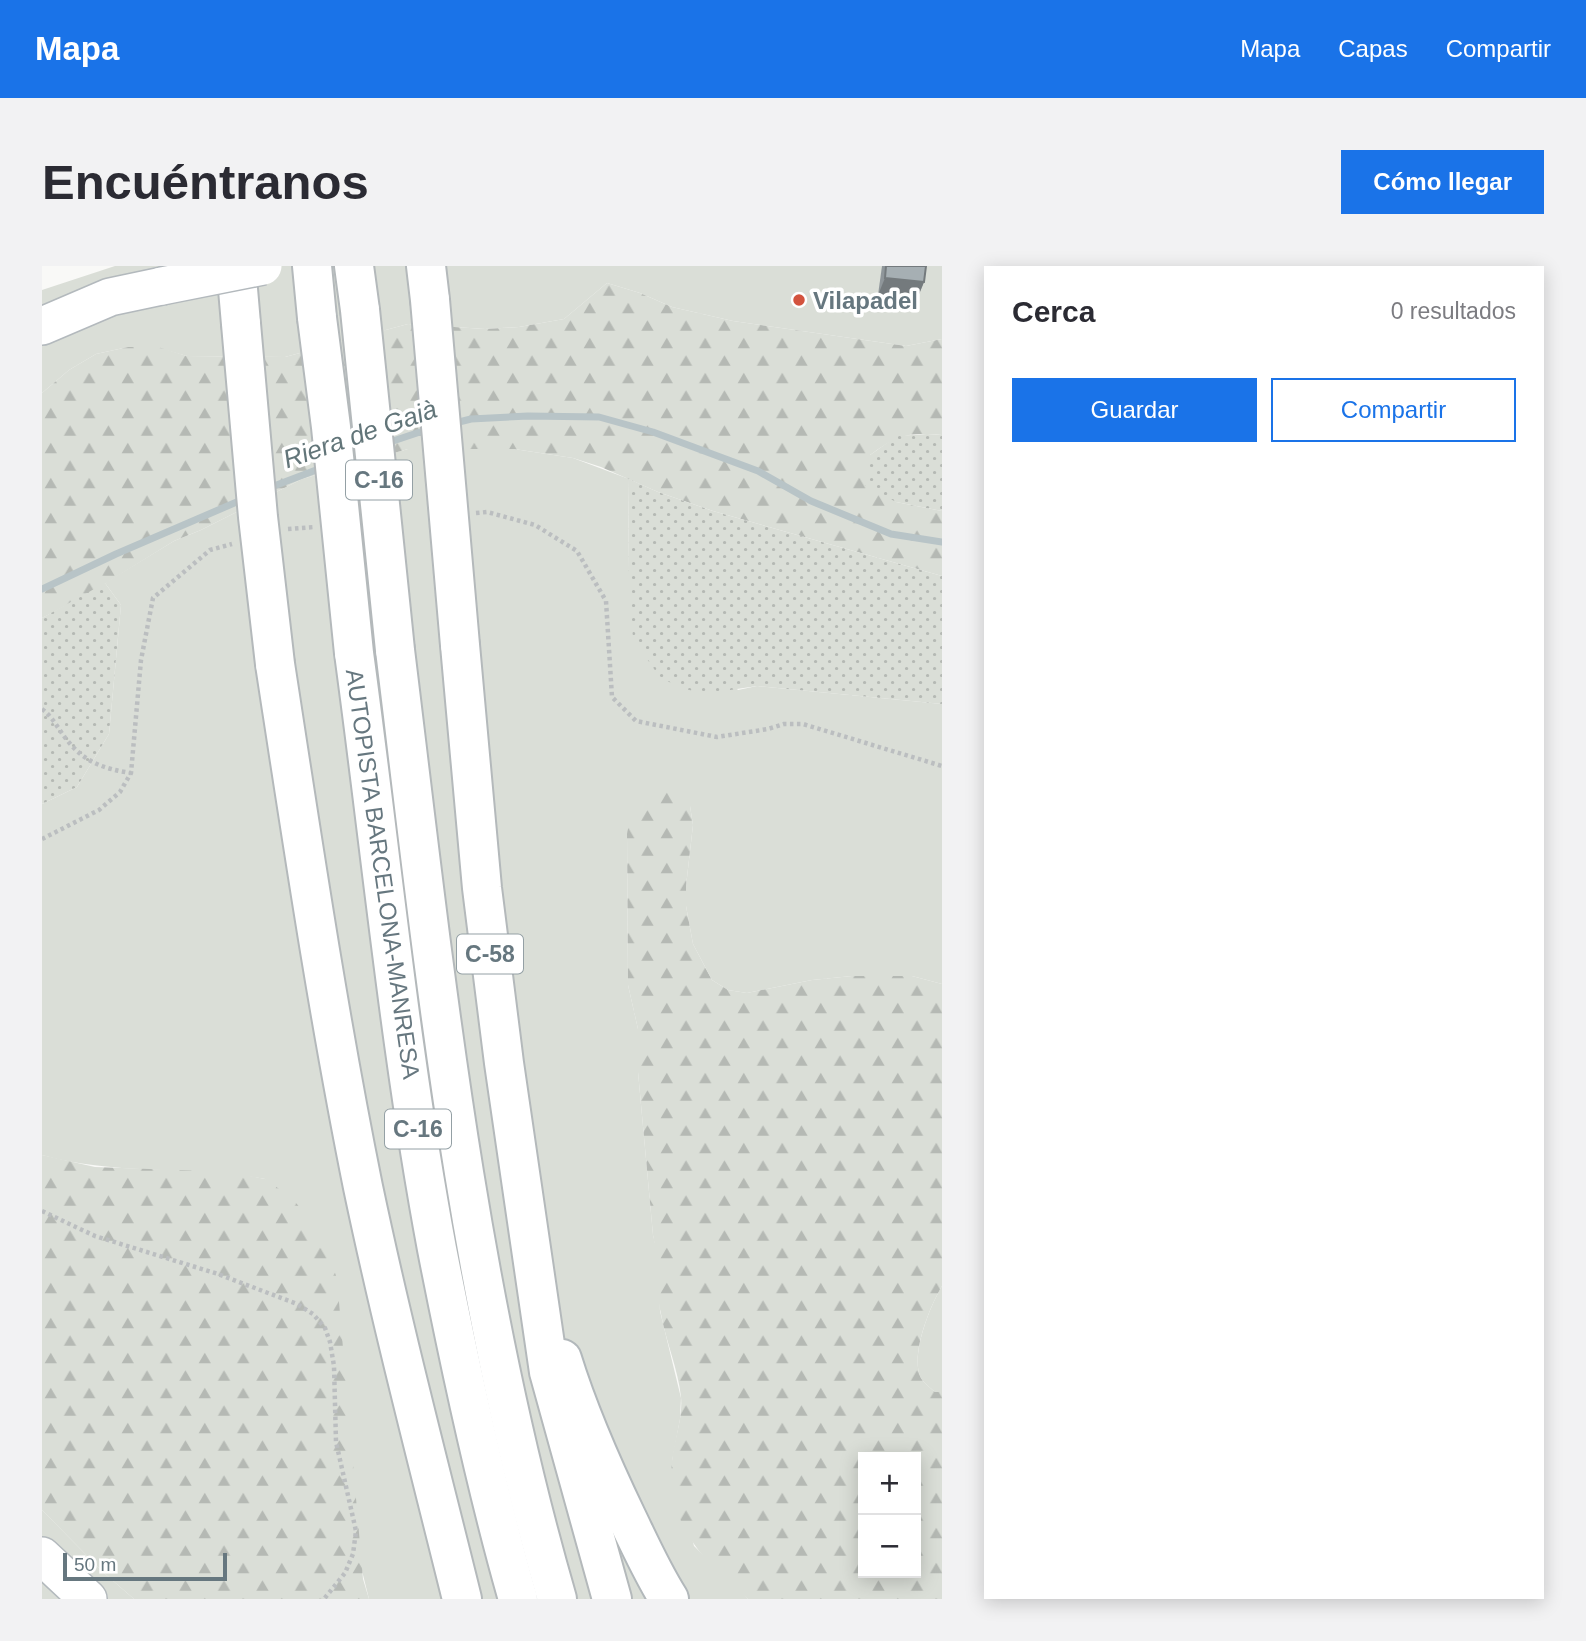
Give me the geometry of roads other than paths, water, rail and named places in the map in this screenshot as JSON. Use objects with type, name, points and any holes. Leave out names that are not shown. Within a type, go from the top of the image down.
[{"type":"main road","points":[[236,266],[258,517],[275,664],[312,909],[364,1188],[463,1599]]},
{"type":"main road","name":"AUTOPISTA BARCELONA-MANRESA","points":[[312,266],[354,653],[406,1049],[437,1248],[480,1452],[518,1599]]},
{"type":"main road","name":"AUTOPISTA BARCELONA-MANRESA","points":[[354,266],[396,649],[444,1046],[475,1248],[519,1448],[557,1599]]},
{"type":"main road","name":"C-58","points":[[428,283],[482,887],[533,1262],[571,1389],[599,1461],[669,1599]]},
{"type":"main road","points":[[533,1262],[549,1372],[612,1599]]},
{"type":"street","points":[[42,326],[110,297],[263,266]]},
{"type":"street","points":[[42,1556],[88,1599]]},
{"type":"waterway","name":"Riera de Gaià","points":[[451,424],[471,419],[528,416],[599,417],[653,432],[758,471],[811,501],[891,534],[942,542]]},
{"type":"waterway","name":"Riera de Gaià","points":[[384,444],[429,429]]},
{"type":"waterway","name":"Riera de Gaià","points":[[266,489],[324,467]]},
{"type":"waterway","name":"Riera de Gaià","points":[[42,589],[246,498]]},
{"type":"place","name":"Vilapadel","points":[[799,300]]}]
